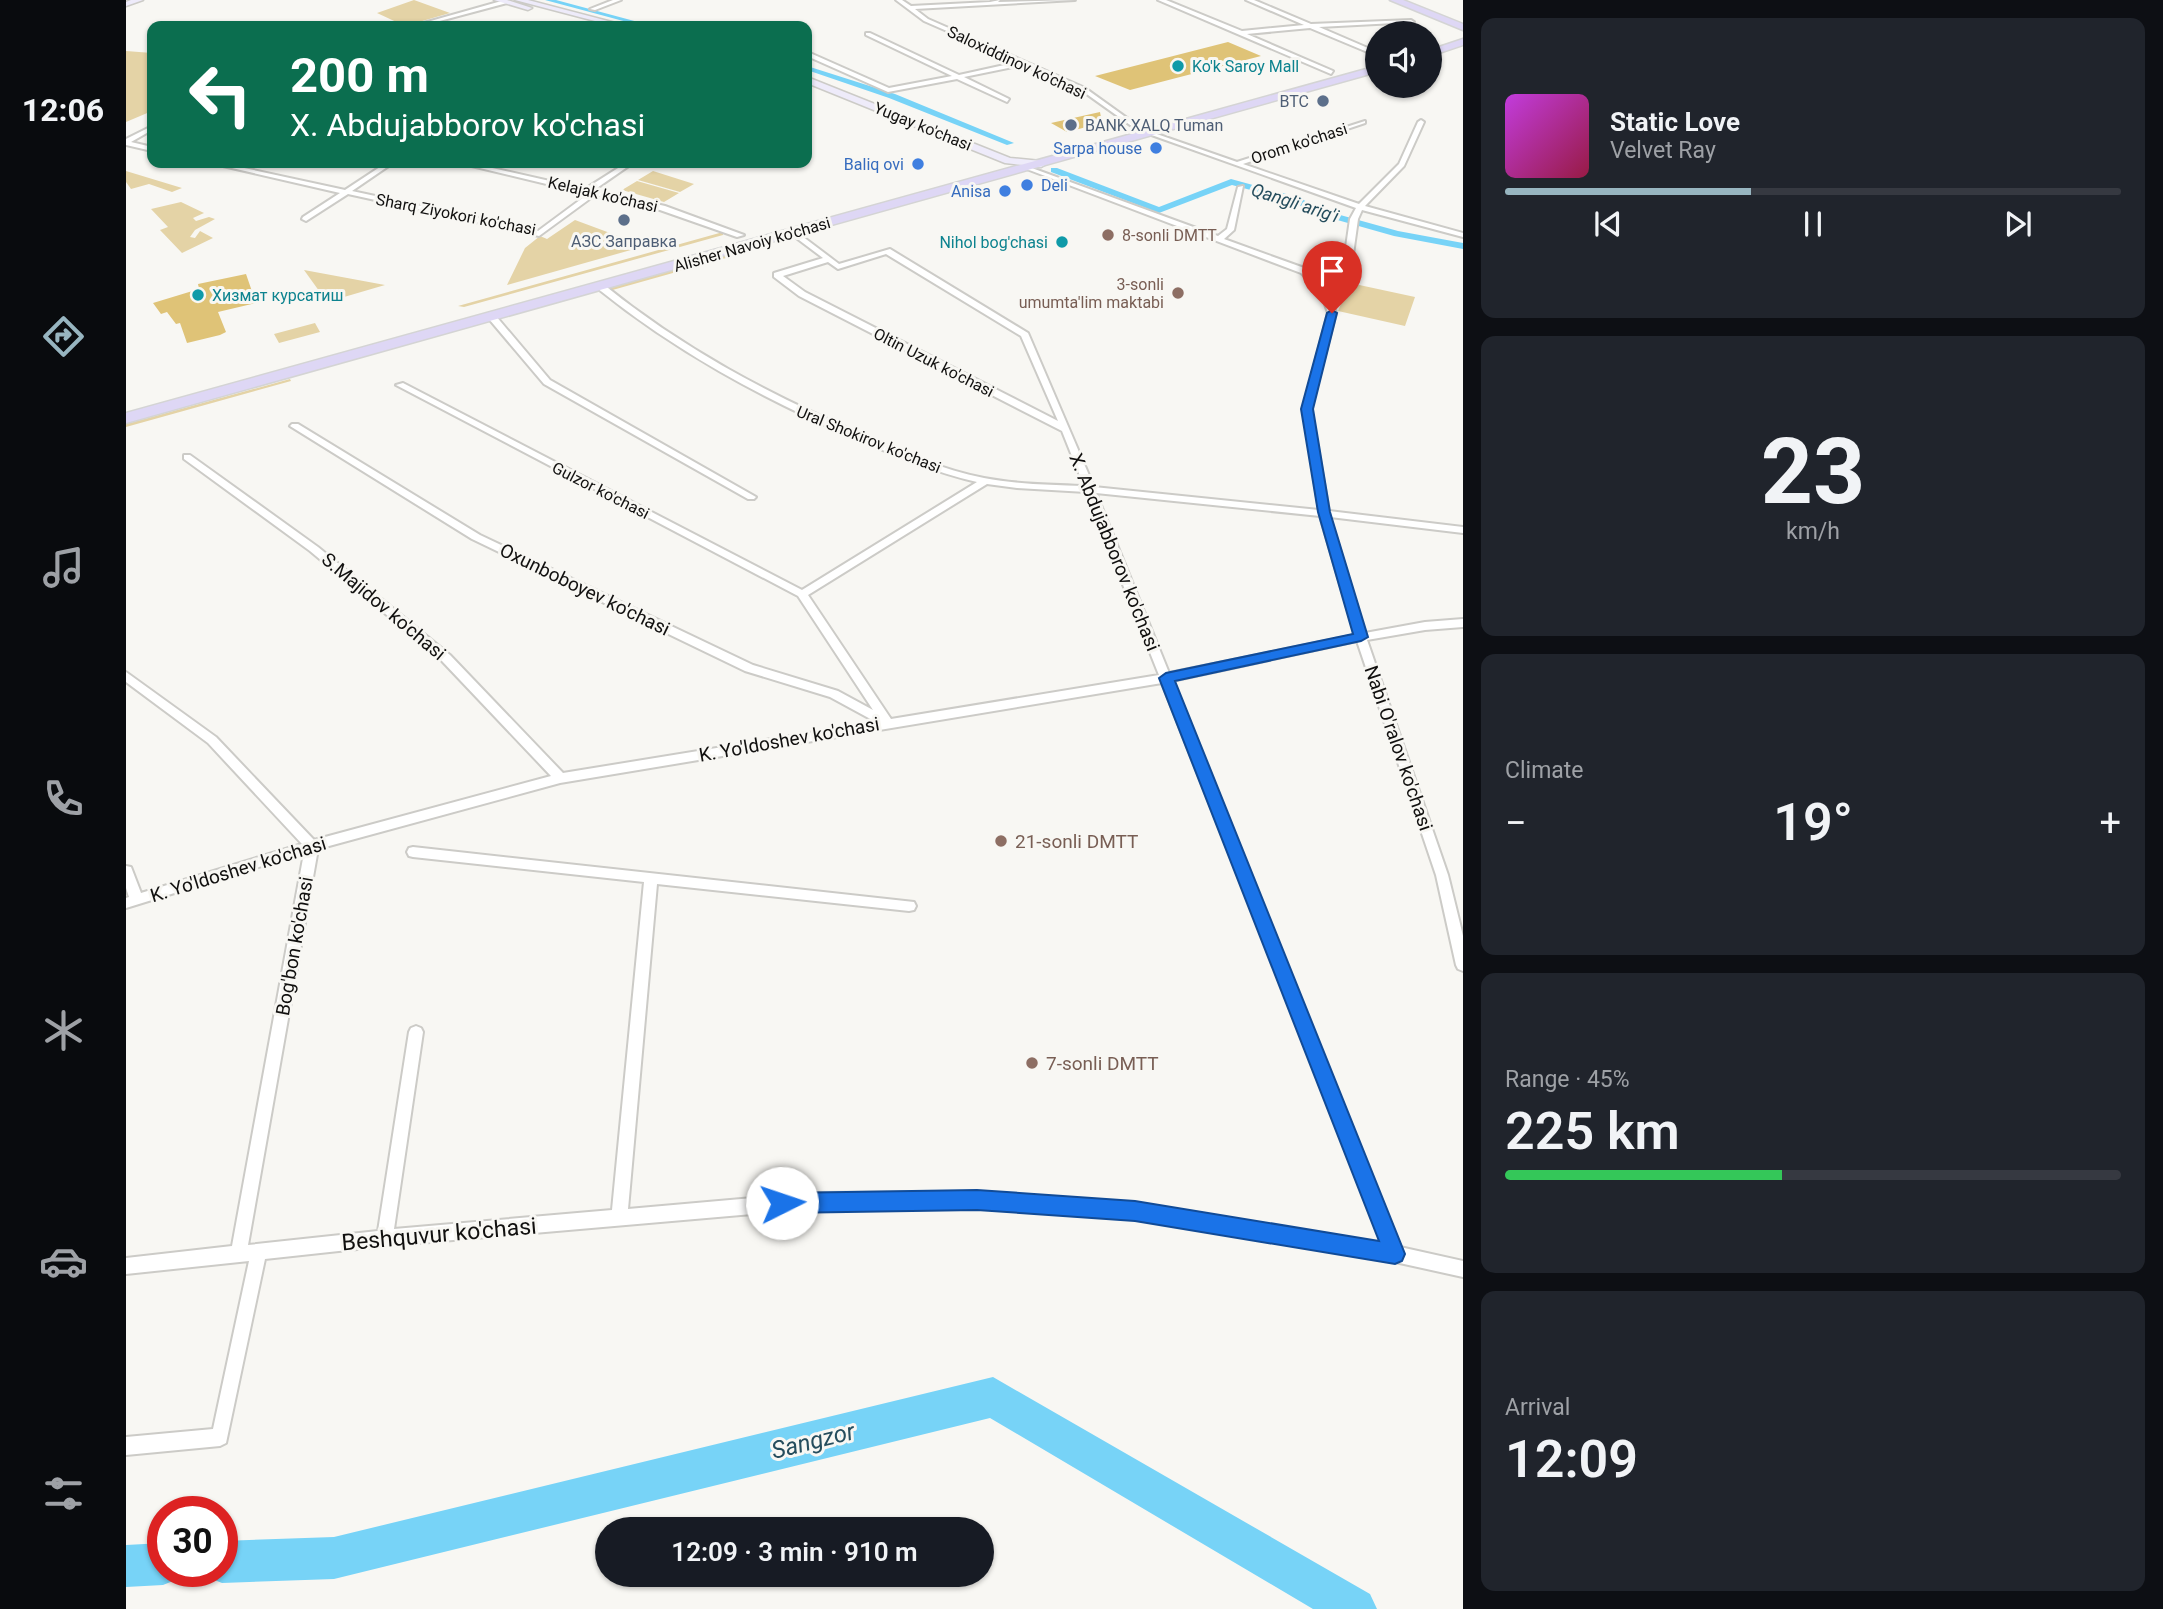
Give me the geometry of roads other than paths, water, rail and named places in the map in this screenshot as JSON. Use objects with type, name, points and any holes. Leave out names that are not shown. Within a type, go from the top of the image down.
[{"type":"main road","points":[[126,3],[131,0]]},
{"type":"main road","points":[[126,3],[139,0]]},
{"type":"main road","points":[[519,0],[603,21]]},
{"type":"main road","points":[[1395,0],[1463,27]]},
{"type":"main road","points":[[501,1],[581,21]]},
{"type":"main road","points":[[1442,44],[1462,42]]},
{"type":"main road","points":[[1442,49],[1462,42]]},
{"type":"main road","name":"Alisher Navoiy ko'chasi","points":[[126,404],[419,330],[492,317],[794,232],[1135,126],[1365,62]]},
{"type":"main road","name":"Alisher Navoiy ko'chasi","points":[[126,418],[740,235],[1018,163],[1149,134],[1365,72]]},
{"type":"main road","name":"Yugay ko'chasi","points":[[812,75],[1018,163]]},
{"type":"main road","name":"Yugay ko'chasi","points":[[812,82],[1018,163]]},
{"type":"main road","points":[[1218,103],[1233,110]]},
{"type":"street","points":[[593,9],[618,0]]},
{"type":"street","name":"Saloxiddinov ko'chasi","points":[[898,0],[926,20],[1083,89],[1135,126]]},
{"type":"street","points":[[943,7],[950,0]]},
{"type":"street","points":[[990,4],[997,0]]},
{"type":"street","points":[[910,8],[1073,0]]},
{"type":"street","points":[[1161,0],[1331,72]]},
{"type":"street","points":[[1249,0],[1365,49]]},
{"type":"street","points":[[433,21],[501,1]]},
{"type":"street","points":[[1241,33],[1365,24]]},
{"type":"street","points":[[868,34],[1007,100]]},
{"type":"street","points":[[812,56],[888,90],[1023,62]]},
{"type":"street","name":"Orom ko'chasi","points":[[1235,164],[1363,122]]},
{"type":"street","points":[[1018,163],[1304,271],[1324,288],[1346,276],[1353,222],[1360,207],[1402,165],[1421,122]]},
{"type":"street","points":[[126,143],[147,131]]},
{"type":"street","points":[[1149,134],[1360,207],[1463,236]]},
{"type":"street","points":[[126,143],[147,148]]},
{"type":"street","name":"Sharq Ziyokori ko'chasi","points":[[236,168],[539,234],[622,168]]},
{"type":"street","name":"Sharq Ziyokori ko'chasi","points":[[306,219],[382,168]]},
{"type":"street","name":"Kelajak ko'chasi","points":[[497,168],[662,208],[740,235]]},
{"type":"street","name":"Orom ko'chasi","points":[[1218,240],[1230,230],[1241,187]]},
{"type":"street","points":[[794,232],[829,259]]},
{"type":"street","name":"X. Abdujabborov ko'chasi","points":[[829,259],[838,267],[887,251],[1025,335],[1066,429],[1395,1254]]},
{"type":"street","name":"Oltin Uzuk ko'chasi","points":[[829,259],[777,275],[802,294],[1066,429]]},
{"type":"street","name":"Ural Shokirov ko'chasi","points":[[600,286],[658,331],[722,371],[800,412],[929,467],[986,481],[1089,488],[1324,512],[1463,530]]},
{"type":"street","name":"Nabi O'ralov ko'chasi","points":[[1324,288],[1332,313],[1307,409],[1324,512],[1361,637],[1442,875],[1463,965]]},
{"type":"street","points":[[492,317],[547,382],[751,497]]},
{"type":"street","name":"Gulzor ko'chasi","points":[[400,385],[802,594],[888,723]]},
{"type":"street","name":"Oxunboboyev ko'chasi","points":[[295,426],[476,537],[750,668],[834,694],[888,723]]},
{"type":"street","name":"S.Majidov ko'chasi","points":[[187,457],[314,548],[446,658],[560,778]]},
{"type":"street","points":[[802,594],[986,481]]},
{"type":"street","name":"K. Yo'ldoshev ko'chasi","points":[[131,902],[312,846],[560,778],[1166,678],[1425,626],[1463,624]]},
{"type":"street","points":[[126,676],[212,740],[312,846]]},
{"type":"street","name":"Bog'bon ko'chasi","points":[[239,1254],[312,846]]},
{"type":"street","points":[[413,852],[909,906]]},
{"type":"street","points":[[126,871],[131,902]]},
{"type":"street","points":[[619,1217],[651,877]]},
{"type":"street","points":[[385,1238],[416,1032]]},
{"type":"street","name":"Beshquvur ko'chasi","points":[[126,1266],[385,1238],[809,1201],[977,1200],[1135,1211],[1395,1254],[1463,1269]]},
{"type":"street","points":[[126,1446],[220,1437],[259,1251]]},
{"type":"waterway","name":"Qangli arig'i","points":[[548,0],[630,21]]},
{"type":"waterway","name":"Qangli arig'i","points":[[812,70],[892,96],[1010,143]]},
{"type":"waterway","name":"Qangli arig'i","points":[[1054,170],[1159,210],[1231,182],[1298,200],[1312,210],[1397,234],[1463,246]]},
{"type":"waterway","name":"Sangzor","points":[[238,1561],[334,1558],[993,1397],[1355,1609]]},
{"type":"waterway","name":"Sangzor","points":[[126,1566],[147,1565]]},
{"type":"place","name":"Ko'k Saroy Mall","points":[[1178,66]]},
{"type":"place","name":"BTC","points":[[1323,101]]},
{"type":"place","name":"BANK XALQ Tuman","points":[[1071,125]]},
{"type":"place","name":"Sarpa house","points":[[1156,148]]},
{"type":"place","name":"Baliq ovi","points":[[918,164]]},
{"type":"place","name":"Deli","points":[[1027,185]]},
{"type":"place","name":"Anisa","points":[[1005,191]]},
{"type":"place","name":"АЗС Заправка","points":[[624,220]]},
{"type":"place","name":"8-sonli DMTT","points":[[1108,235]]},
{"type":"place","name":"Nihol bog'chasi","points":[[1062,242]]},
{"type":"place","name":"3-sonli umumta'lim maktabi","points":[[1178,293]]},
{"type":"place","name":"Хизмат курсатиш","points":[[198,295]]},
{"type":"place","name":"21-sonli DMTT","points":[[1001,841]]},
{"type":"place","name":"7-sonli DMTT","points":[[1032,1063]]}]
